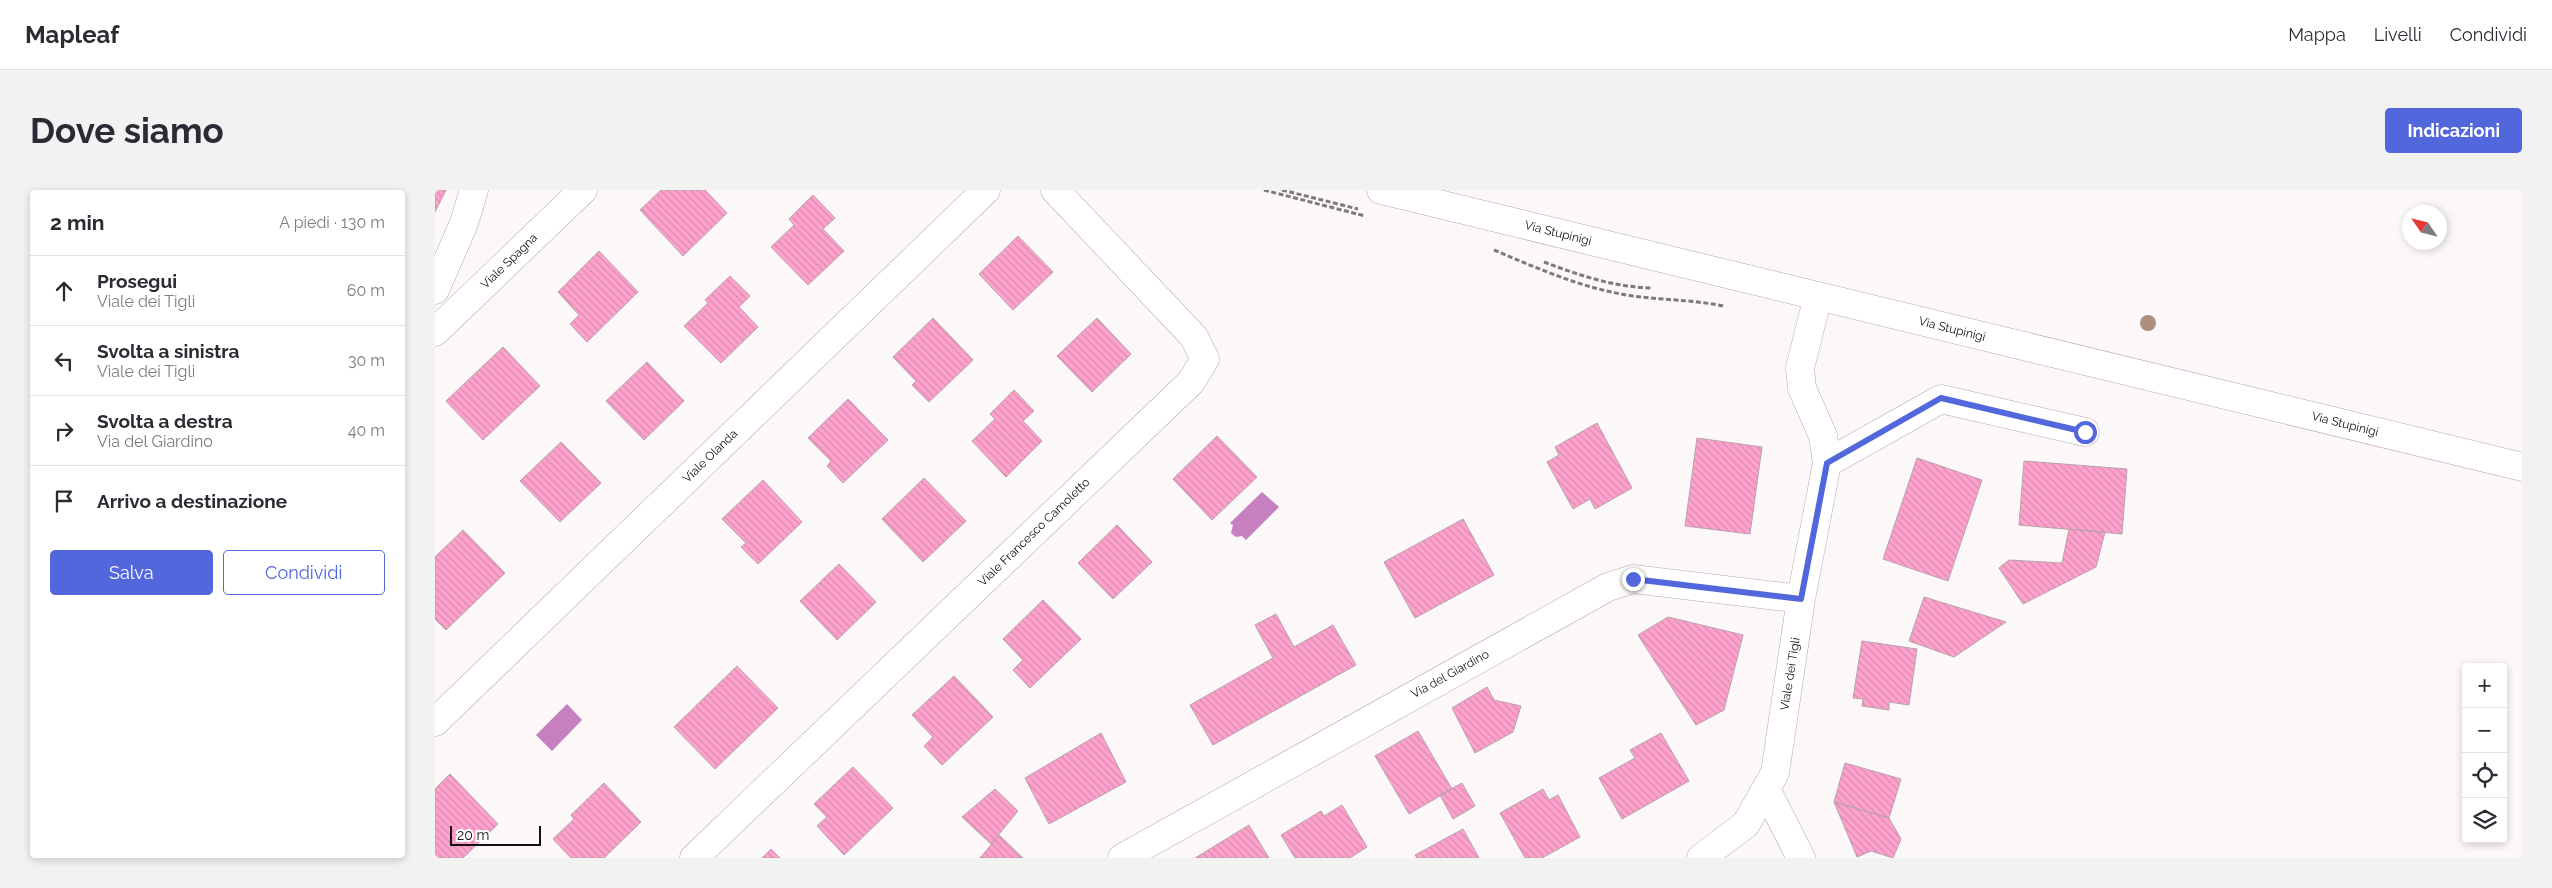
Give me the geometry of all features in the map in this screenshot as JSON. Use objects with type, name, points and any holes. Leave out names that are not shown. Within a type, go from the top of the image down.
[{"type":"street","points":[[435,290],[463,223],[474,190]]},
{"type":"street","name":"Viale Spagna","points":[[435,332],[583,190]]},
{"type":"street","name":"Viale Olanda","points":[[435,722],[986,190]]},
{"type":"street","name":"Viale Francesco Camoletto","points":[[694,858],[1184,389],[1205,359],[1195,337],[1055,190]]},
{"type":"street","name":"Via Stupinigi","points":[[1381,190],[2522,467]]},
{"type":"street","name":"Viale dei Tigli","points":[[1701,858],[1746,824],[1775,773],[1801,599],[1827,463],[1823,436],[1802,388],[1800,368],[1818,296]]},
{"type":"street","points":[[1827,463],[1941,398],[2085,432]]},
{"type":"street","name":"Via del Giardino","points":[[1122,858],[1608,587],[1633,579],[1801,599]]},
{"type":"street","points":[[1766,788],[1801,858]]},
{"type":"shaded area","points":[[1262,492],[1279,507],[1246,540],[1242,536],[1236,537],[1231,533],[1233,525],[1230,523]]},
{"type":"shaded area","points":[[567,704],[582,720],[552,751],[536,735]]},
{"type":"building","points":[[435,190],[446,190],[435,212]]},
{"type":"building","points":[[661,190],[705,190],[727,213],[683,256],[640,210]]},
{"type":"building","points":[[813,195],[835,218],[823,229],[844,251],[808,285],[771,247],[794,225],[789,219]]},
{"type":"building","points":[[1018,236],[1053,272],[1013,310],[979,274]]},
{"type":"building","points":[[599,251],[638,292],[587,342],[570,324],[579,315],[558,292]]},
{"type":"building","points":[[730,276],[750,296],[739,307],[758,327],[721,363],[684,326],[708,303],[705,300]]},
{"type":"building","points":[[933,318],[973,360],[929,402],[912,385],[916,381],[893,357]]},
{"type":"building","points":[[1097,318],[1131,354],[1092,392],[1057,356]]},
{"type":"building","points":[[503,347],[540,386],[483,440],[446,401]]},
{"type":"building","points":[[647,362],[684,401],[644,440],[606,401]]},
{"type":"building","points":[[1014,390],[1034,411],[1023,421],[1042,441],[1006,477],[972,441],[995,419],[990,414]]},
{"type":"building","points":[[848,399],[888,440],[843,483],[827,466],[831,461],[808,438]]},
{"type":"building","points":[[1597,423],[1632,488],[1595,509],[1590,499],[1573,509],[1547,462],[1559,455],[1555,447]]},
{"type":"building","points":[[1217,436],[1257,477],[1212,520],[1173,479]]},
{"type":"building","points":[[1697,438],[1762,447],[1750,534],[1685,526]]},
{"type":"building","points":[[561,442],[601,483],[560,522],[520,481]]},
{"type":"building","points":[[1917,458],[1982,480],[1948,581],[1883,559]]},
{"type":"building","points":[[2024,461],[2127,469],[2122,534],[2019,525]]},
{"type":"building","points":[[924,478],[966,521],[923,562],[882,519]]},
{"type":"building","points":[[763,480],[802,522],[758,564],[741,547],[746,543],[722,519]]},
{"type":"building","points":[[1463,519],[1494,575],[1415,618],[1384,562]]},
{"type":"building","points":[[1117,525],[1152,562],[1113,599],[1078,563]]},
{"type":"building","points":[[2069,529],[2105,532],[2096,567],[2023,604],[1999,568],[2009,560],[2062,563]]},
{"type":"building","points":[[463,530],[505,573],[446,630],[435,619],[435,557]]},
{"type":"building","points":[[839,564],[876,602],[837,640],[800,601]]},
{"type":"building","points":[[1924,597],[2006,622],[1954,657],[1909,641]]},
{"type":"building","points":[[1043,600],[1081,639],[1030,688],[1013,670],[1023,660],[1003,639]]},
{"type":"building","points":[[1276,614],[1294,647],[1333,625],[1356,665],[1213,745],[1190,705],[1273,658],[1255,625]]},
{"type":"building","points":[[1668,617],[1743,635],[1724,710],[1696,725],[1638,635]]},
{"type":"building","points":[[1862,641],[1917,649],[1909,705],[1889,702],[1889,710],[1862,706],[1863,699],[1853,698]]},
{"type":"building","points":[[737,666],[778,708],[715,769],[674,727]]},
{"type":"building","points":[[954,676],[993,717],[942,765],[924,746],[933,737],[912,715]]},
{"type":"building","points":[[1487,687],[1494,700],[1521,706],[1513,732],[1475,753],[1452,708]]},
{"type":"building","points":[[1418,731],[1452,789],[1409,814],[1375,756]]},
{"type":"building","points":[[1101,733],[1126,782],[1049,824],[1025,778]]},
{"type":"building","points":[[1661,733],[1689,781],[1622,819],[1599,778],[1635,758],[1630,750]]},
{"type":"building","points":[[1845,763],[1901,779],[1889,818],[1834,802]]},
{"type":"building","points":[[853,767],[893,808],[844,855],[817,826],[827,817],[814,804]]},
{"type":"building","points":[[450,774],[498,824],[463,858],[439,858],[435,854],[435,789]]},
{"type":"building","points":[[604,783],[641,822],[604,858],[571,858],[553,839],[574,819],[571,815]]},
{"type":"building","points":[[1462,783],[1475,806],[1453,819],[1440,795]]},
{"type":"building","points":[[995,789],[1018,811],[991,844],[962,817]]},
{"type":"building","points":[[1543,789],[1549,800],[1558,795],[1580,837],[1542,858],[1525,858],[1500,813]]},
{"type":"building","points":[[1834,802],[1889,818],[1901,839],[1893,858],[1871,851],[1857,857]]},
{"type":"building","points":[[1342,805],[1367,847],[1350,858],[1295,858],[1281,835],[1321,811],[1324,816]]},
{"type":"building","points":[[1249,825],[1269,858],[1195,858]]},
{"type":"building","points":[[1463,829],[1479,858],[1417,858],[1415,855]]},
{"type":"building","points":[[999,835],[1023,858],[980,858]]},
{"type":"building","points":[[771,849],[780,858],[762,858]]},
{"type":"route","points":[[1633,579],[1801,599],[1827,463],[1941,398],[2085,432]]}]
